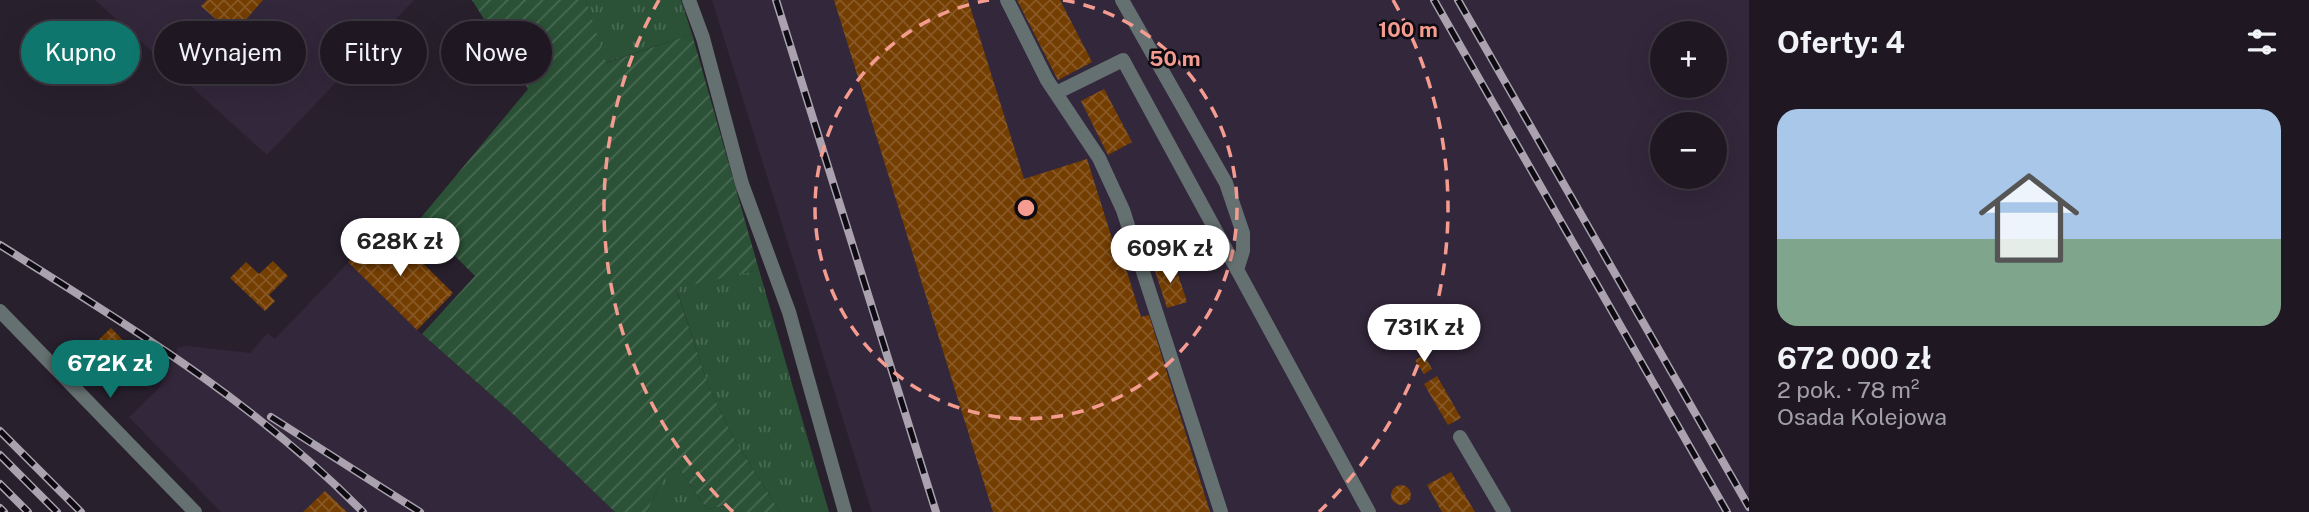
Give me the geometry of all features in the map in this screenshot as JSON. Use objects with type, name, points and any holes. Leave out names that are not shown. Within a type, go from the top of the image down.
[{"type":"street","points":[[690,0],[703,38],[742,184],[789,312],[845,512]]},
{"type":"street","points":[[1007,0],[1056,93],[1099,158],[1123,211],[1221,512]]},
{"type":"street","points":[[1122,0],[1226,183],[1243,233],[1243,251],[1237,270]]},
{"type":"street","points":[[1056,93],[1123,60],[1369,512]]},
{"type":"street","points":[[0,311],[195,512]]},
{"type":"street","points":[[1460,437],[1503,512]]},
{"type":"shaded area","points":[[95,0],[414,0],[394,21],[320,21],[320,84],[334,84],[267,155],[188,84],[306,84],[306,21],[154,21],[154,53],[140,41],[140,21],[118,21]]},
{"type":"shaded area","points":[[712,0],[1749,0],[1749,512],[872,512]]},
{"type":"shaded area","points":[[384,225],[453,293],[417,330],[515,416],[615,512],[221,512],[129,417],[159,388],[178,348],[186,346],[250,353],[268,333],[275,339]]},
{"type":"green space","points":[[472,0],[586,0],[606,63],[692,34],[759,270],[676,288],[708,385],[733,437],[780,512],[720,512],[725,506],[707,509],[678,467],[666,472],[647,512],[615,512],[515,416],[422,334],[475,276],[419,220],[528,89],[525,84],[552,84],[552,21],[485,21]]},
{"type":"green space","points":[[586,0],[681,0],[692,34],[605,63]]},
{"type":"green space","points":[[759,270],[829,512],[780,512],[733,437],[708,385],[676,287]]},
{"type":"green space","points":[[678,467],[707,509],[727,506],[720,512],[647,512],[666,472]]},
{"type":"building","points":[[207,0],[263,0],[244,21],[218,21],[201,6]]},
{"type":"building","points":[[834,0],[968,0],[1024,179],[1087,159],[1119,261],[1123,259],[1141,317],[1149,315],[1210,512],[993,512]]},
{"type":"building","points":[[1017,0],[1060,0],[1092,62],[1058,80]]},
{"type":"building","points":[[1104,89],[1132,142],[1108,155],[1081,101]]},
{"type":"building","points":[[384,225],[453,293],[417,330],[348,262]]},
{"type":"building","points":[[273,261],[288,276],[269,295],[275,301],[265,311],[230,278],[246,262],[259,274]]},
{"type":"building","points":[[1174,262],[1187,302],[1167,308],[1154,268]]},
{"type":"building","points":[[111,328],[143,361],[124,380],[118,374],[112,380],[105,373],[111,367],[91,347]]},
{"type":"building","points":[[1424,355],[1432,369],[1424,374],[1415,360]]},
{"type":"building","points":[[1437,376],[1461,418],[1448,425],[1424,384]]},
{"type":"building","points":[[1451,472],[1475,512],[1442,512],[1427,485]]},
{"type":"building","points":[[1401,485],[1408,488],[1411,495],[1408,502],[1401,505],[1394,502],[1391,495],[1394,488]]},
{"type":"building","points":[[325,491],[347,512],[303,512]]},
{"type":"railway","points":[[776,0],[936,512]]},
{"type":"railway","points":[[1434,0],[1727,512]]},
{"type":"railway","points":[[1458,0],[1749,507]]},
{"type":"railway","points":[[0,245],[144,337],[235,401],[322,472],[363,512]]},
{"type":"railway","points":[[271,417],[420,512]]},
{"type":"railway","points":[[0,431],[81,512]]},
{"type":"railway","points":[[0,455],[57,512]]},
{"type":"railway","points":[[0,484],[28,512]]},
{"type":"railway","points":[[0,508],[4,512]]}]
